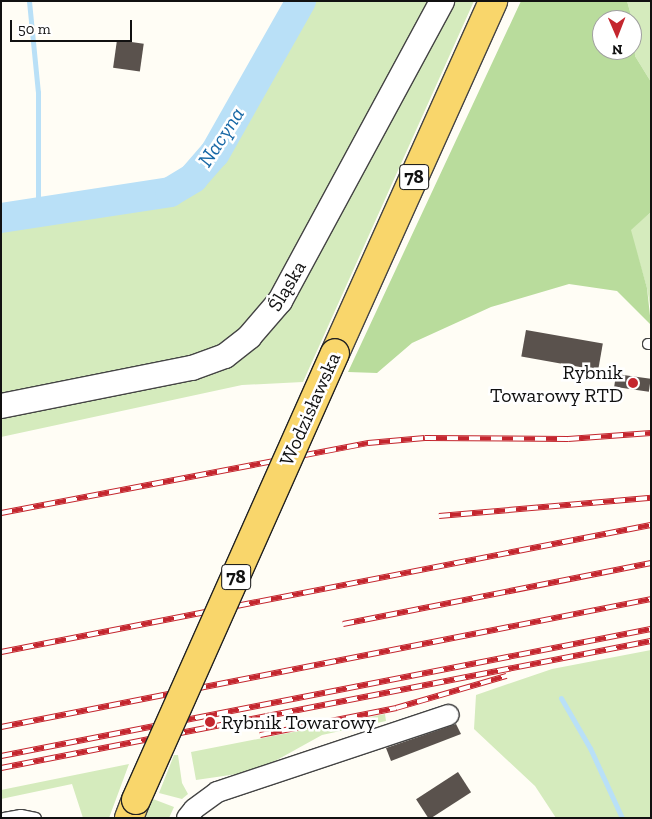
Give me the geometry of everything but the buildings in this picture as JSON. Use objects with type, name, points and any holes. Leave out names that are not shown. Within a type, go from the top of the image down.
[{"type":"main road","name":"Wodzisławska","points":[[133,809],[493,1]]},
{"type":"street","name":"Śląska","points":[[1,406],[192,368],[219,359],[246,340],[268,318],[284,294],[442,1]]},
{"type":"street","points":[[187,818],[217,792],[450,715]]},
{"type":"lane","points":[[4,818],[20,815],[36,818]]},
{"type":"green space","points":[[294,1],[430,1],[294,254],[259,310],[226,344],[167,365],[1,395],[1,213],[173,187],[196,167],[236,103]]},
{"type":"green space","points":[[450,1],[474,1],[303,382],[242,385],[1,437],[1,415],[243,351],[273,329]]},
{"type":"green space","points":[[521,1],[627,1],[630,10],[592,10],[592,60],[637,60],[651,82],[651,212],[631,230],[647,288],[651,325],[617,291],[569,284],[491,307],[412,343],[377,373],[348,372]]},
{"type":"green space","points":[[627,1],[651,1],[651,82],[637,60],[642,60],[642,10],[630,10]]},
{"type":"green space","points":[[651,212],[651,312],[647,288],[630,230]]},
{"type":"green space","points":[[651,650],[651,818],[556,818],[535,786],[474,729],[476,695],[552,669]]},
{"type":"green space","points":[[385,714],[386,721],[322,735],[257,771],[196,780],[191,752]]},
{"type":"green space","points":[[174,755],[178,755],[182,783],[188,794],[182,799],[159,793]]},
{"type":"green space","points":[[129,764],[109,818],[83,818],[72,784],[1,799],[1,790]]},
{"type":"green space","points":[[153,799],[174,807],[169,818],[145,818]]},
{"type":"waterway","points":[[29,1],[38,92],[38,212]]},
{"type":"waterway","name":"Nacyna","points":[[1,218],[170,192],[193,178],[215,153],[301,1]]},
{"type":"waterway","points":[[561,698],[590,748],[622,818]]},
{"type":"railway","points":[[1,513],[368,443],[425,438],[568,439],[651,433]]},
{"type":"railway","points":[[439,516],[651,498]]},
{"type":"railway","points":[[1,652],[651,525]]},
{"type":"railway","points":[[343,624],[651,563]]},
{"type":"railway","points":[[1,727],[651,599]]},
{"type":"railway","points":[[1,756],[651,629]]},
{"type":"railway","points":[[1,768],[651,641]]},
{"type":"railway","points":[[260,735],[396,708],[506,676]]},
{"type":"place","name":"Rybnik Towarowy RTD","points":[[633,383]]},
{"type":"place","name":"Rybnik Towarowy","points":[[210,722]]}]
